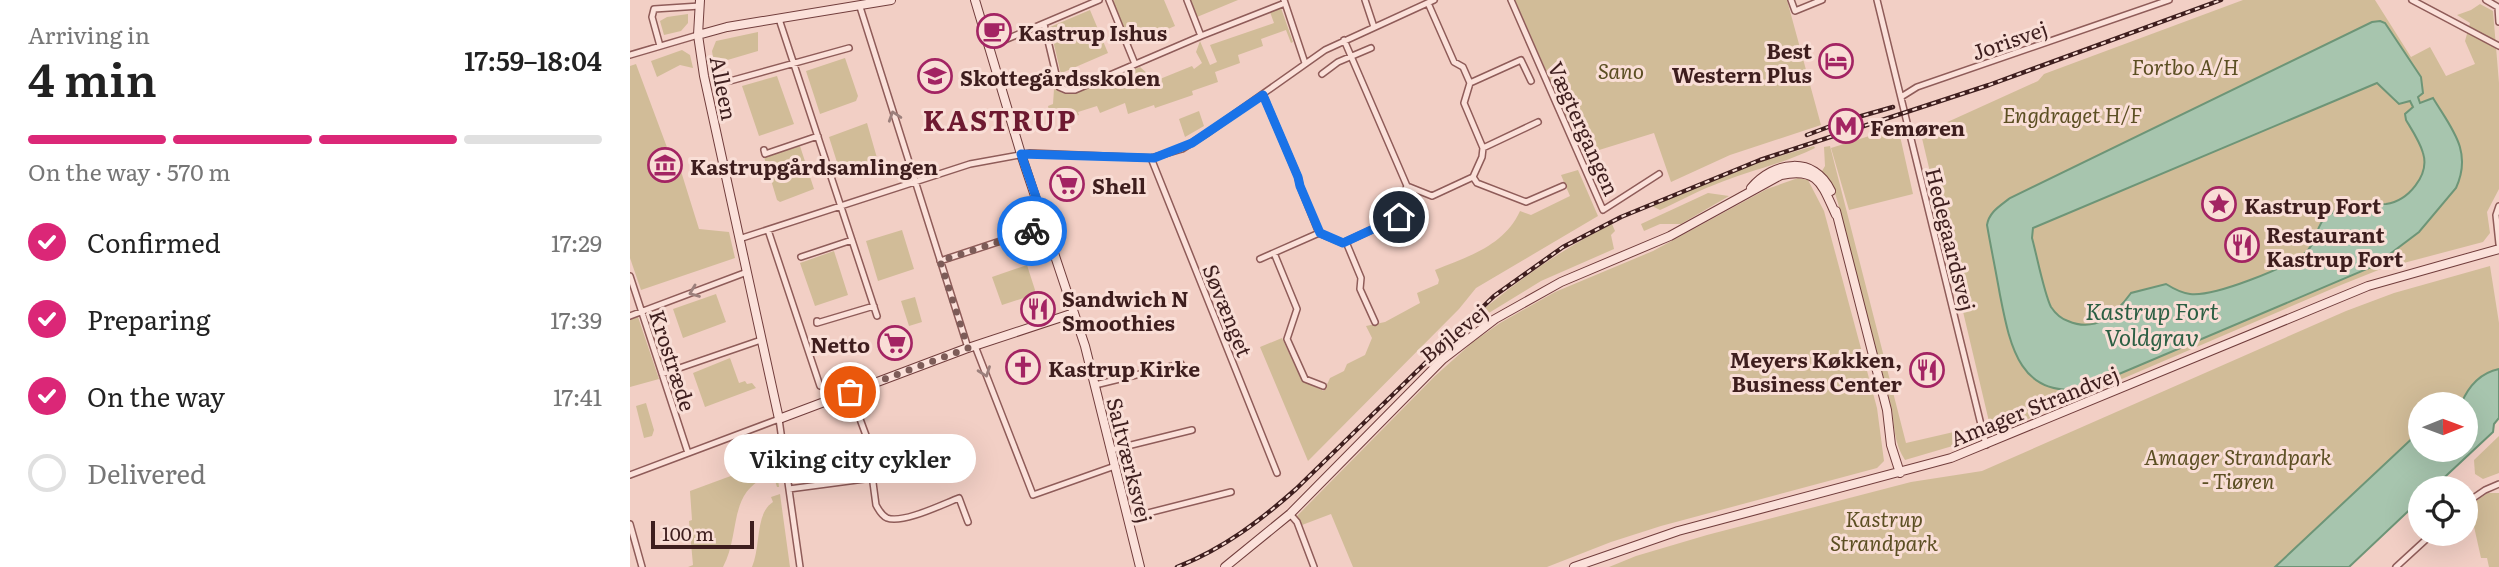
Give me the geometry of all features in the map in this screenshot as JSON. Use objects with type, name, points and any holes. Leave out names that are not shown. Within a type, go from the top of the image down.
[{"type":"street","points":[[630,55],[698,34],[891,0]]},
{"type":"street","name":"Saltværksvej","points":[[975,0],[1095,385],[1140,567]]},
{"type":"street","points":[[988,47],[1099,0]]},
{"type":"street","points":[[1109,0],[1135,64]]},
{"type":"street","points":[[1186,0],[1201,36]]},
{"type":"street","points":[[1365,0],[1374,27]]},
{"type":"street","name":"Vægtergangen","points":[[1511,0],[1602,210],[1659,174]]},
{"type":"street","points":[[1791,0],[1795,11],[1822,0]]},
{"type":"street","name":"Hedegaardsvej","points":[[1877,0],[1986,445]]},
{"type":"street","name":"Jorisvej","points":[[1901,97],[1917,87],[2169,0]]},
{"type":"street","points":[[2412,0],[2499,46]]},
{"type":"street","points":[[2486,0],[2499,7],[2499,22]]},
{"type":"street","points":[[739,239],[970,164],[1021,154],[1151,158],[1192,143],[1306,63],[1344,40],[1431,1],[1454,62],[1463,66],[1470,83],[1464,103],[1483,148],[1482,157],[1473,177],[1432,196],[1406,186]]},
{"type":"street","points":[[1044,24],[1059,87],[1066,90],[1075,90],[1284,2],[1306,63]]},
{"type":"street","points":[[660,46],[652,17],[654,9],[700,3]]},
{"type":"street","name":"Alleen","points":[[700,3],[698,34],[709,102],[779,419],[800,567]]},
{"type":"street","points":[[860,6],[940,261],[1033,495],[1115,466]]},
{"type":"street","points":[[779,19],[877,316]]},
{"type":"street","points":[[1263,95],[1320,233],[1343,243],[1399,217],[1397,211],[1406,186],[1344,40]]},
{"type":"street","points":[[730,80],[849,48]]},
{"type":"street","points":[[1322,74],[1338,62],[1371,48]]},
{"type":"street","points":[[1470,83],[1521,60],[1531,81]]},
{"type":"street","points":[[1483,148],[1538,122]]},
{"type":"street","points":[[764,150],[765,154],[818,136]]},
{"type":"street","name":"Søvænget","points":[[1151,158],[1277,473]]},
{"type":"street","name":"Bøjlevej","points":[[1225,567],[1290,514],[1443,359],[1495,319],[1561,282],[1670,236],[1750,190],[1760,178],[1772,172],[1798,166],[1809,167],[1818,172],[1832,192],[1887,410],[1891,445],[1900,472]]},
{"type":"street","points":[[1473,177],[1477,183],[1526,202],[1563,186]]},
{"type":"street","points":[[2499,206],[2496,215],[2499,246]]},
{"type":"street","points":[[940,261],[1046,226]]},
{"type":"street","points":[[768,230],[820,386]]},
{"type":"street","points":[[1260,259],[1320,233]]},
{"type":"street","points":[[801,257],[852,240]]},
{"type":"street","points":[[1346,242],[1361,278],[1360,289],[1375,322]]},
{"type":"street","name":"Amager Strandvej","points":[[1574,567],[1678,531],[1951,458],[2368,286],[2499,246]]},
{"type":"street","points":[[1273,253],[1297,309],[1287,339],[1305,379],[1323,386]]},
{"type":"street","points":[[630,316],[747,272]]},
{"type":"street","name":"Krostræde","points":[[630,276],[688,453]]},
{"type":"street","points":[[817,321],[874,306]]},
{"type":"street","points":[[630,475],[972,347],[1074,313]]},
{"type":"street","points":[[662,374],[761,340]]},
{"type":"street","points":[[1095,385],[1181,363]]},
{"type":"street","points":[[850,392],[867,438],[876,505],[884,517],[904,518],[959,498],[968,523]]},
{"type":"street","points":[[1111,450],[1192,430]]},
{"type":"street","points":[[789,489],[872,478]]},
{"type":"street","points":[[2478,496],[2499,484]]},
{"type":"street","points":[[1128,518],[1231,492]]},
{"type":"street","points":[[1290,514],[1297,522],[1314,567]]},
{"type":"street","points":[[630,524],[642,567]]},
{"type":"street","points":[[2396,567],[2419,546]]},
{"type":"green space","points":[[1164,0],[1175,26],[1130,45],[1112,1]]},
{"type":"green space","points":[[1190,0],[1238,0],[1197,17]]},
{"type":"green space","name":"Sano","points":[[1515,0],[1787,0],[1821,125],[1730,155],[1671,182],[1654,133],[1583,155]]},
{"type":"green space","points":[[2243,0],[2375,0],[2411,57],[2430,47],[2446,76],[2475,64],[2465,41],[2470,23],[2457,15],[2480,4],[2493,11],[2499,83],[2499,189],[2487,212],[2490,233],[2483,242],[2381,269],[2019,423],[1991,430],[1921,134],[2038,81],[2044,74]]},
{"type":"green space","points":[[1281,8],[1293,42],[1291,43],[1286,30],[1261,39],[1263,46],[1238,55],[1240,63],[1215,72],[1218,82],[1192,91],[1193,95],[1128,114],[1125,103],[1100,113],[1097,106],[1078,112],[1079,115],[1070,118],[1067,110],[1050,115],[1048,106],[1053,104],[1054,89],[1065,94],[1075,93],[1140,67],[1153,75],[1155,81],[1192,66],[1194,69],[1202,63],[1196,52],[1200,41],[1210,65],[1217,62],[1210,45],[1274,23],[1270,12]]},
{"type":"green space","points":[[1090,10],[1108,53],[1064,72],[1070,86],[1063,83],[1050,27]]},
{"type":"green space","points":[[688,14],[688,23],[681,31],[664,35],[660,21],[667,17]]},
{"type":"green space","points":[[758,32],[758,51],[714,64],[712,51],[716,41]]},
{"type":"green space","points":[[682,50],[690,55],[693,68],[680,65],[657,77],[651,61]]},
{"type":"green space","points":[[845,58],[858,96],[856,101],[820,114],[806,71]]},
{"type":"green space","points":[[636,64],[668,150],[675,152],[699,229],[729,232],[735,258],[641,290],[630,258],[630,66]]},
{"type":"green space","points":[[777,76],[794,124],[759,136],[742,86]]},
{"type":"green space","points":[[1199,111],[1204,126],[1185,137],[1179,119]]},
{"type":"green space","points":[[867,123],[877,158],[869,169],[842,178],[829,137]]},
{"type":"green space","points":[[1898,127],[1913,194],[1849,210],[1831,148]]},
{"type":"green space","points":[[800,146],[814,189],[780,202],[777,200],[764,157]]},
{"type":"green space","points":[[1814,146],[1815,148],[1803,154],[1727,180],[1660,210],[1652,206],[1756,163]]},
{"type":"green space","points":[[1830,146],[1906,443],[1971,428],[1973,440],[1905,460],[1902,454],[1838,203],[1832,184],[1822,171],[1825,166],[1824,147]]},
{"type":"green space","points":[[1578,170],[1598,216],[1476,288],[1459,309],[1308,461],[1260,347],[1282,338],[1302,381],[1324,391],[1330,378],[1344,371],[1347,364],[1365,355],[1372,338],[1366,326],[1385,322],[1420,303],[1417,293],[1438,284],[1435,270],[1473,254],[1495,241],[1505,233],[1520,211],[1531,215],[1570,196],[1561,175]]},
{"type":"green space","points":[[1798,178],[1808,180],[1824,211],[1877,408],[1884,461],[1877,468],[1661,526],[1547,567],[1353,567],[1331,514],[1302,525],[1296,517],[1435,376],[1473,342],[1500,323],[1555,292],[1653,251],[1767,189]]},
{"type":"green space","points":[[1708,193],[1729,196],[1681,224],[1660,224],[1644,231],[1641,224]]},
{"type":"green space","points":[[1612,224],[1615,231],[1611,235],[1614,249],[1541,281],[1479,319],[1452,341],[1452,337],[1470,320],[1508,289],[1569,248]]},
{"type":"green space","points":[[902,230],[914,269],[878,281],[866,241]]},
{"type":"green space","points":[[834,251],[848,295],[815,306],[800,263]]},
{"type":"green space","points":[[1027,265],[1035,290],[1033,295],[1002,305],[992,277]]},
{"type":"green space","name":"Amager Strandpark - Tiøren","points":[[2490,266],[2499,323],[2499,369],[2476,382],[2468,392],[2408,392],[2408,442],[2275,567],[1609,567],[1707,535],[1911,482],[1982,471],[2346,311],[2394,293]]},
{"type":"green space","points":[[716,294],[726,322],[683,338],[673,309]]},
{"type":"green space","points":[[915,297],[922,322],[909,326],[901,301]]},
{"type":"green space","points":[[638,317],[659,379],[630,387],[630,320]]},
{"type":"green space","points":[[730,358],[739,383],[752,383],[756,388],[705,407],[693,373]]},
{"type":"green space","points":[[646,403],[654,430],[652,436],[644,438],[636,406]]},
{"type":"green space","points":[[2499,436],[2499,473],[2483,479],[2475,474],[2474,462],[2478,462],[2478,456]]},
{"type":"green space","points":[[775,456],[779,487],[773,474],[758,481],[748,490],[738,513],[723,567],[688,567],[693,565],[689,521],[692,520],[690,491],[769,462],[768,458]]},
{"type":"green space","points":[[2488,493],[2499,493],[2499,567],[2489,567],[2487,558],[2481,558],[2478,544],[2478,499]]},
{"type":"green space","points":[[780,494],[790,567],[752,567],[763,514],[773,502],[771,497]]},
{"type":"water","name":"Kastrup Fort Voldgrav","points":[[2372,22],[2385,23],[2421,77],[2423,93],[2418,97],[2420,103],[2433,98],[2453,130],[2461,151],[2461,175],[2456,188],[2419,232],[2374,266],[2086,388],[2064,390],[2046,386],[2032,377],[2022,365],[2008,333],[1987,225],[1990,216],[2010,198]],"holes":[[[2377,83],[2399,104],[2410,101],[2413,107],[2405,114],[2406,120],[2420,145],[2424,161],[2420,178],[2402,198],[2386,204],[2354,202],[2344,206],[2323,220],[2312,245],[2305,253],[2282,266],[2232,286],[2190,294],[2166,284],[2131,293],[2111,315],[2087,325],[2066,320],[2051,307],[2032,238],[2033,228]]]},
{"type":"water","points":[[2499,369],[2499,418],[2494,424],[2493,432],[2478,446],[2478,392],[2467,392],[2486,374]]},
{"type":"water","points":[[2408,442],[2408,462],[2461,462],[2446,476],[2408,476],[2408,511],[2349,567],[2275,567]]},
{"type":"railway","points":[[1177,567],[1225,543],[1282,501],[1494,296],[1563,247],[1621,217],[1760,160],[1989,85],[2221,0]]},
{"type":"railway","points":[[1807,135],[1893,107]]},
{"type":"way so far","points":[[850,392],[968,348],[940,261],[1032,231]]},
{"type":"place","name":"Kastrup Ishus","points":[[994,31]]},
{"type":"place","name":"Best Western Plus","points":[[1836,61]]},
{"type":"place","name":"Skottegårdsskolen","points":[[935,76]]},
{"type":"place","name":"Femøren","points":[[1846,126]]},
{"type":"place","name":"Kastrupgårdsamlingen","points":[[665,165]]},
{"type":"place","name":"Shell","points":[[1067,184]]},
{"type":"place","name":"Kastrup Fort","points":[[2219,204]]},
{"type":"place","name":"Restaurant Kastrup Fort","points":[[2242,245]]},
{"type":"place","name":"Sandwich N Smoothies","points":[[1038,309]]},
{"type":"place","name":"Netto","points":[[895,343]]},
{"type":"place","name":"Kastrup Kirke","points":[[1023,367]]},
{"type":"place","name":"Meyers Køkken, Business Center","points":[[1927,370]]},
{"type":"place","name":"Viking city cykler","points":[[850,392]]},
{"type":"district","name":"KASTRUP","points":[[1000,119]]},
{"type":"route","points":[[1032,231],[1046,226],[1021,154],[1154,158],[1182,149],[1263,95],[1320,233],[1343,243],[1399,217]]},
{"type":"park label","name":"Fortbo A/H","points":[[2185,65]]},
{"type":"park label","name":"Engdraget H/F","points":[[2072,113]]},
{"type":"park label","name":"Kastrup Strandpark","points":[[1884,529]]}]
